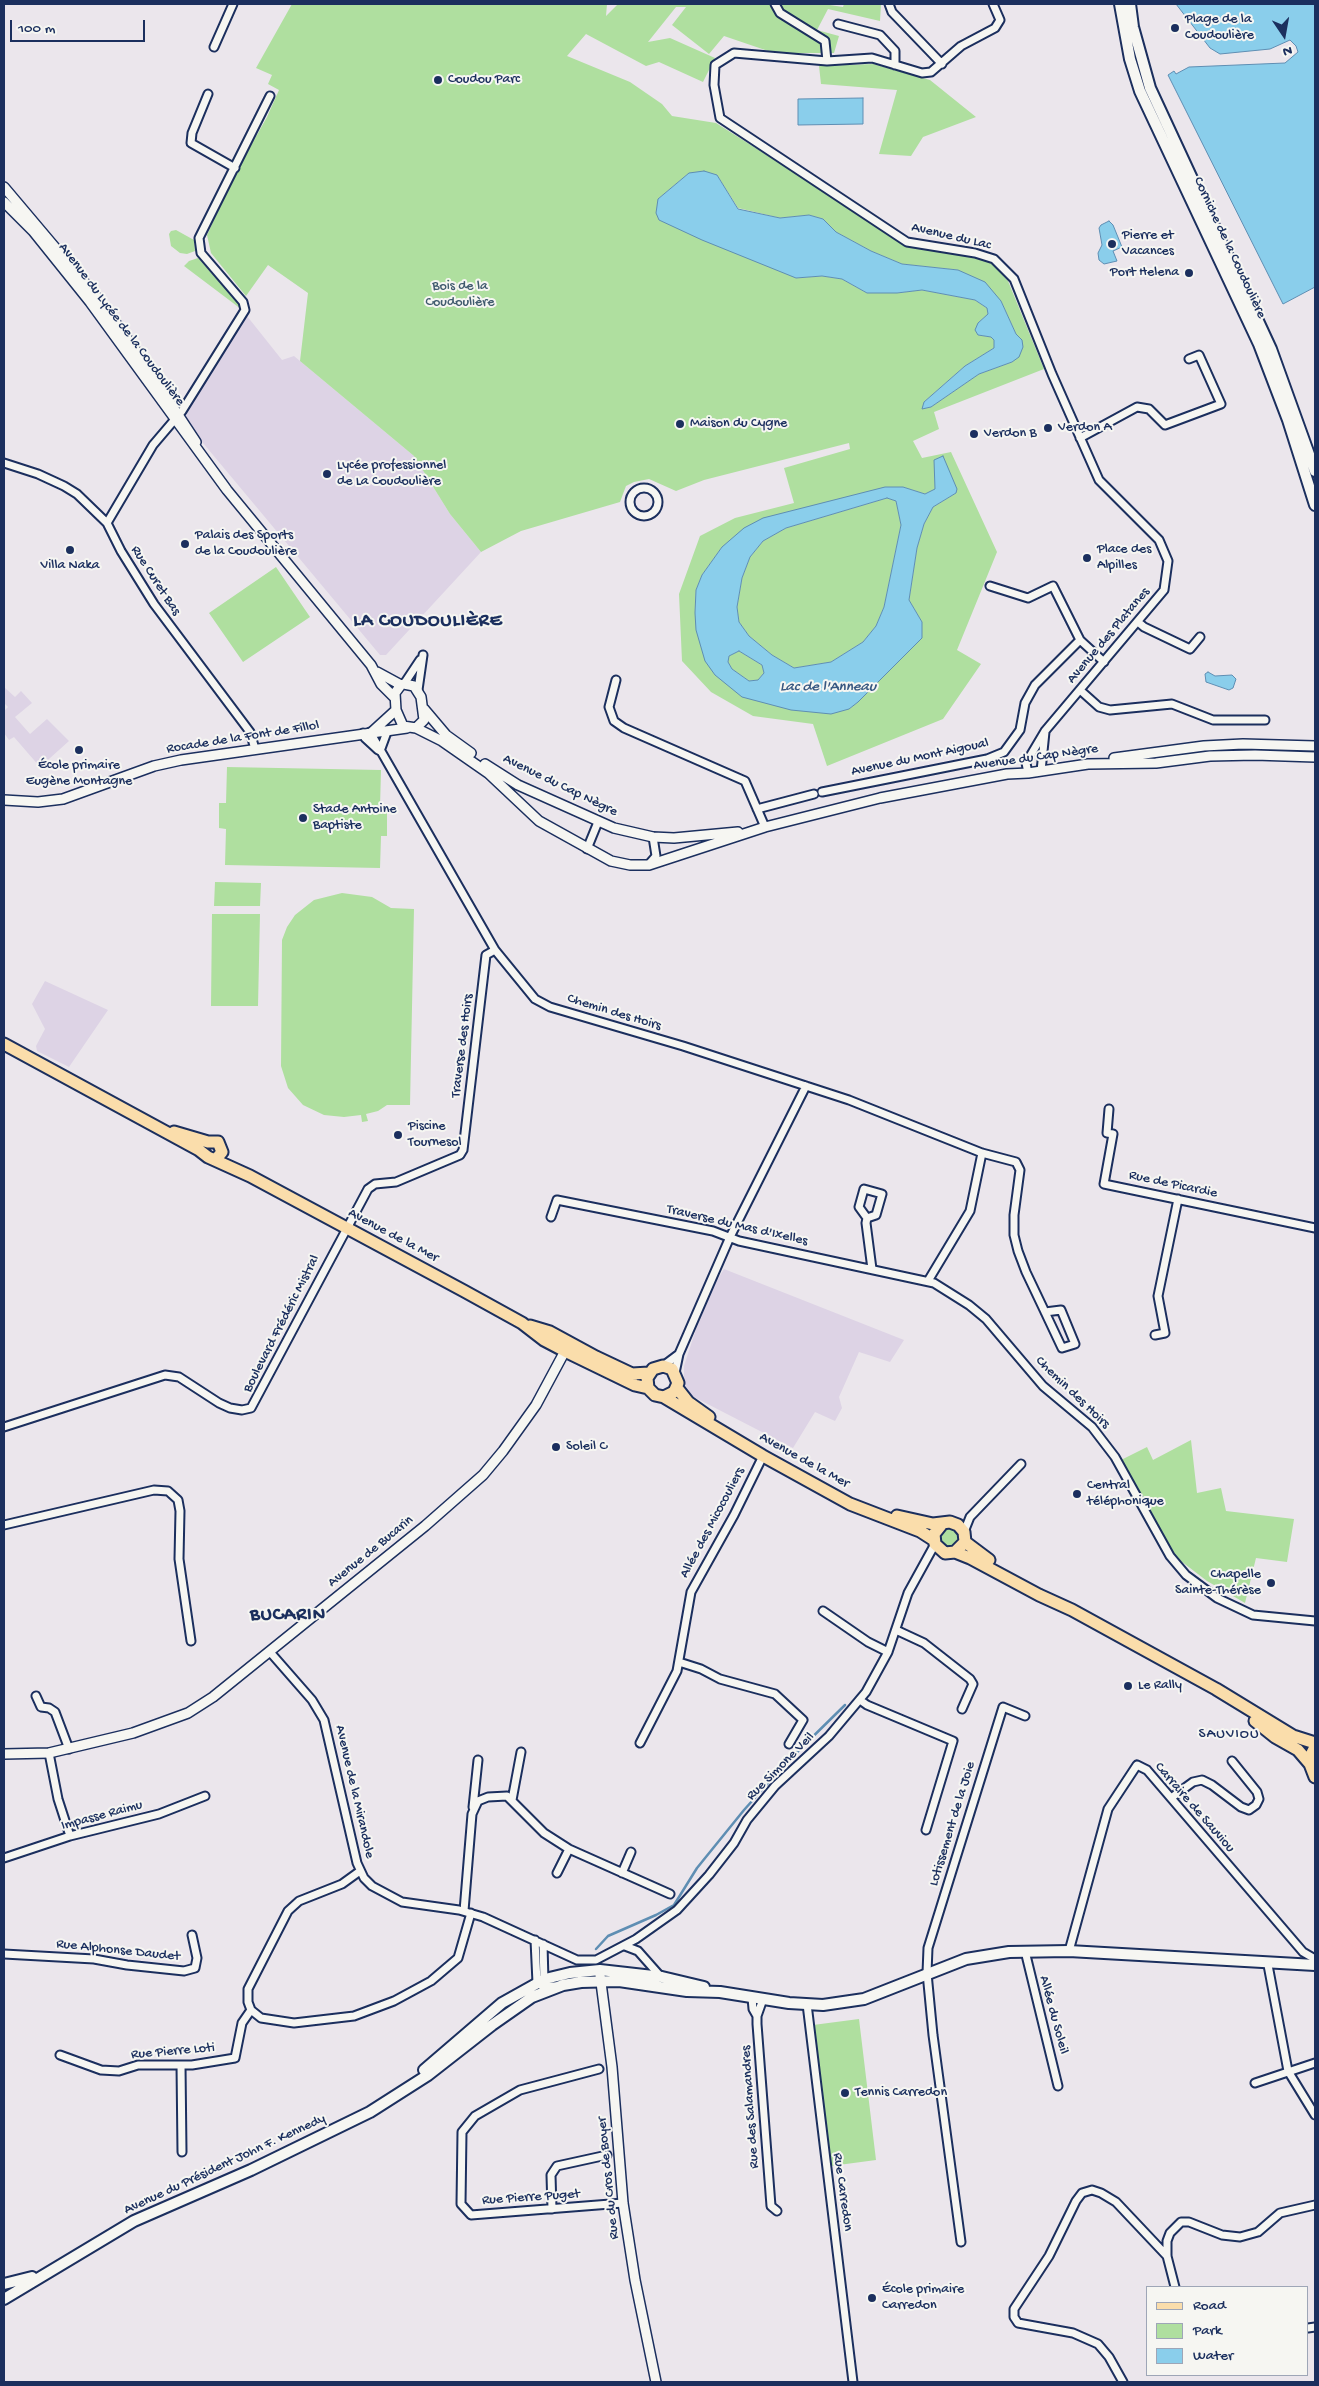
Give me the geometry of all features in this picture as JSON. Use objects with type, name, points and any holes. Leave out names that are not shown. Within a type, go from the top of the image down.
[{"type":"main road","name":"Corniche de la Coudoulière","points":[[1120,4],[1130,59],[1140,91],[1259,344],[1288,420],[1315,505]]},
{"type":"main road","name":"Corniche de la Coudoulière","points":[[1130,4],[1140,57],[1153,96],[1271,349],[1315,471]]},
{"type":"main road","name":"Avenue de la Mer","points":[[4,1044],[154,1125],[213,1154],[250,1176],[522,1323],[544,1340],[635,1385],[648,1388]]},
{"type":"main road","name":"Avenue de la Mer","points":[[154,1125],[208,1142],[218,1142],[213,1154]]},
{"type":"main road","points":[[208,1142],[204,1146],[213,1154]]},
{"type":"main road","name":"Avenue de la Mer","points":[[522,1323],[550,1332],[632,1374],[649,1373]]},
{"type":"main road","points":[[662,1366],[675,1373],[676,1388],[664,1398],[655,1395],[648,1388],[649,1373],[662,1366]]},
{"type":"main road","name":"Avenue de la Mer","points":[[676,1388],[688,1402],[721,1426],[838,1493],[881,1512],[948,1523]]},
{"type":"main road","name":"Avenue de la Mer","points":[[664,1398],[850,1504],[920,1531],[934,1542]]},
{"type":"main road","points":[[1072,1610],[970,1558],[955,1552],[941,1551],[934,1542],[934,1534],[948,1523],[964,1537],[975,1551],[1072,1610],[1293,1736],[1315,1743]]},
{"type":"main road","points":[[955,1552],[964,1537]]},
{"type":"main road","points":[[1204,1684],[1275,1737],[1298,1750],[1310,1764],[1315,1777]]},
{"type":"main road","points":[[1310,1764],[1311,1755],[1315,1747]]},
{"type":"main road","name":"Avenue du Président John F. Kennedy","points":[[412,2084],[424,2070],[502,2003],[541,1982],[570,1973],[600,1970],[662,1977],[720,1992],[758,1999],[807,2004],[844,2003],[864,1999],[888,1992],[927,1973],[966,1959],[1025,1951],[1069,1951],[1315,1965]]},
{"type":"main road","name":"Avenue du Président John F. Kennedy","points":[[1251,1962],[1315,1972]]},
{"type":"main road","name":"Avenue du Président John F. Kennedy","points":[[4,2299],[134,2220],[251,2170],[370,2112],[428,2075],[492,2025],[532,1997],[563,1985],[600,1981],[720,1992]]},
{"type":"main road","name":"Avenue du Président John F. Kennedy","points":[[4,2284],[50,2271]]},
{"type":"street","points":[[214,46],[233,4]]},
{"type":"street","points":[[775,4],[780,13],[826,41],[827,61],[872,58],[926,73],[934,71],[960,46],[999,24],[999,16],[993,4]]},
{"type":"street","points":[[889,4],[892,12],[941,64]]},
{"type":"street","points":[[838,24],[880,35],[895,51],[895,65]]},
{"type":"street","name":"Avenue du Lac","points":[[827,61],[734,53],[715,65],[714,85],[720,118],[906,242],[975,253],[994,259],[1014,279],[1052,374]]},
{"type":"street","points":[[208,94],[190,140],[191,143],[235,168]]},
{"type":"street","name":"Avenue du Lycée de la Coudoulière","points":[[176,416],[245,310],[243,302],[201,253],[200,231],[235,168],[270,96]]},
{"type":"street","name":"Avenue du Lycée de la Coudoulière","points":[[4,187],[78,273],[134,348],[211,468],[375,670],[381,684],[395,698]]},
{"type":"street","name":"Avenue du Lycée de la Coudoulière","points":[[4,202],[33,231],[90,302],[176,416]]},
{"type":"street","points":[[1080,438],[1137,407],[1149,409],[1164,425],[1221,404],[1199,355],[1189,359]]},
{"type":"street","name":"Avenue des Platanes","points":[[1028,773],[1026,763],[1045,732],[1164,590],[1168,561],[1159,540],[1099,480],[1052,374]]},
{"type":"street","points":[[108,523],[153,445],[176,416]]},
{"type":"street","name":"Rue Curet Bas","points":[[4,463],[38,474],[64,486],[77,494],[108,523],[121,551],[154,604],[250,732],[255,749]]},
{"type":"street","points":[[990,586],[1028,598],[1053,586],[1080,640],[1104,662]]},
{"type":"street","points":[[1138,622],[1144,627],[1190,649],[1200,638]]},
{"type":"street","name":"Avenue du Mont Aigoual","points":[[822,792],[987,759],[1004,752],[1020,730],[1025,703],[1034,685],[1080,640]]},
{"type":"street","points":[[423,655],[418,690],[424,709],[424,720],[416,728],[407,728],[400,722],[396,710],[395,693],[423,655]]},
{"type":"street","name":"Avenue du Lycée de la Coudoulière","points":[[375,670],[403,684]]},
{"type":"street","points":[[616,680],[609,707],[614,720],[624,728],[746,781],[765,827]]},
{"type":"street","points":[[403,684],[414,686],[418,690]]},
{"type":"street","points":[[1080,690],[1099,707],[1110,710],[1172,704],[1213,720],[1265,720]]},
{"type":"street","name":"Avenue du Cap Nègre","points":[[424,709],[446,735],[490,768],[518,785],[598,822],[653,837],[699,838],[765,827]]},
{"type":"street","points":[[369,732],[396,710]]},
{"type":"street","name":"Rocade de la Font de Fillol","points":[[4,800],[38,802],[64,799],[154,766],[204,756],[407,728]]},
{"type":"street","name":"Avenue du Cap Nègre","points":[[416,728],[428,733],[488,773],[539,821],[611,861],[630,865],[649,865],[765,827],[880,798],[994,776],[1088,764],[1156,763],[1233,755],[1315,757]]},
{"type":"street","name":"Chemin des Hoirs","points":[[369,732],[495,950],[535,999],[550,1007],[806,1086],[895,1116],[982,1152],[1016,1162],[1020,1170],[1014,1215],[1014,1235],[1026,1272],[1062,1348],[1075,1344],[1061,1310],[1045,1312]]},
{"type":"street","points":[[380,751],[387,732]]},
{"type":"street","points":[[1040,771],[1045,732]]},
{"type":"street","points":[[1088,764],[1134,754],[1204,746],[1243,744],[1315,746]]},
{"type":"street","points":[[757,809],[814,794]]},
{"type":"street","points":[[587,849],[598,822]]},
{"type":"street","points":[[649,865],[656,856],[653,837]]},
{"type":"street","name":"Traverse des Hoirs","points":[[347,1228],[368,1189],[375,1184],[396,1182],[460,1156],[463,1150],[486,954],[495,950]]},
{"type":"street","points":[[675,1373],[679,1354],[730,1237],[806,1086]]},
{"type":"street","name":"Rue de Picardie","points":[[1109,1109],[1107,1133],[1113,1134],[1104,1184],[1315,1228]]},
{"type":"street","points":[[928,1281],[970,1212],[982,1152]]},
{"type":"street","points":[[1154,1335],[1165,1333],[1158,1296],[1178,1199]]},
{"type":"street","name":"Traverse du Mas d'Ixelles","points":[[551,1217],[557,1200],[713,1230],[730,1237],[928,1281]]},
{"type":"street","points":[[867,1218],[872,1269]]},
{"type":"street","name":"Boulevard Frédéric Mistral","points":[[4,1427],[165,1374],[179,1377],[230,1408],[242,1410],[252,1408],[347,1228]]},
{"type":"street","name":"Chemin des Hoirs","points":[[928,1281],[969,1305],[986,1319],[1043,1386],[1092,1427],[1115,1456],[1170,1556],[1186,1575],[1217,1598],[1253,1615],[1315,1621]]},
{"type":"street","name":"Avenue de Bucarin","points":[[4,1754],[49,1753],[133,1733],[188,1712],[213,1697],[425,1526],[483,1475],[536,1405],[565,1351]]},
{"type":"street","points":[[662,1366],[679,1354]]},
{"type":"street","name":"Allée des Micocouliers","points":[[640,1743],[679,1662],[691,1592],[734,1516],[763,1456]]},
{"type":"street","points":[[964,1537],[970,1517],[1021,1464]]},
{"type":"street","points":[[4,1525],[154,1490],[168,1491],[178,1500],[180,1511],[179,1559],[191,1641]]},
{"type":"street","points":[[948,1523],[970,1517]]},
{"type":"street","name":"Rue Simone Veil","points":[[535,1940],[583,1961],[596,1960],[625,1946],[664,1921],[677,1910],[709,1875],[734,1843],[747,1820],[776,1786],[830,1736],[860,1700],[888,1652],[908,1593],[934,1542]]},
{"type":"street","points":[[823,1611],[868,1642],[888,1652]]},
{"type":"street","points":[[896,1630],[924,1643],[970,1679],[973,1684],[962,1709]]},
{"type":"street","name":"Avenue de la Mirandole","points":[[270,1652],[312,1700],[324,1720],[360,1871],[372,1886],[390,1898],[402,1902],[468,1912],[494,1921],[535,1940]]},
{"type":"street","points":[[679,1662],[701,1669],[720,1679],[774,1694],[803,1720],[789,1744]]},
{"type":"street","points":[[36,1696],[41,1706],[55,1712],[69,1749]]},
{"type":"street","points":[[860,1700],[953,1741],[926,1830]]},
{"type":"street","name":"Lotissement de la Joie","points":[[927,1973],[928,1948],[1003,1707],[1025,1716]]},
{"type":"street","points":[[512,1800],[521,1752]]},
{"type":"street","points":[[49,1753],[58,1799],[70,1836]]},
{"type":"street","points":[[360,1871],[342,1884],[299,1901],[288,1911],[248,1989],[248,2002],[251,2010],[261,2018],[294,2023],[354,2016],[394,2001],[431,1981],[458,1958],[468,1912],[472,1814],[478,1760]]},
{"type":"street","points":[[1171,1798],[1193,1782],[1202,1780],[1212,1785],[1241,1807],[1249,1810],[1256,1805],[1259,1799],[1257,1792],[1232,1761]]},
{"type":"street","name":"Carraire de Sauviou","points":[[1069,1951],[1108,1809],[1137,1766],[1147,1770],[1303,1952],[1315,1959]]},
{"type":"street","name":"Impasse Raimu","points":[[4,1858],[70,1836],[160,1814],[205,1796]]},
{"type":"street","points":[[472,1814],[478,1802],[488,1797],[507,1796],[544,1833],[569,1849],[670,1894]]},
{"type":"street","points":[[557,1873],[569,1849]]},
{"type":"street","points":[[622,1872],[631,1852]]},
{"type":"street","name":"Rue Alphonse Daudet","points":[[4,1954],[94,1959],[158,1969],[184,1970],[195,1968],[197,1958],[192,1935]]},
{"type":"street","points":[[535,1940],[534,1954],[541,1982]]},
{"type":"street","points":[[532,1997],[541,1982],[543,1944]]},
{"type":"street","points":[[625,1946],[638,1951],[662,1977]]},
{"type":"street","name":"Allée du Soleil","points":[[1025,1951],[1058,2086]]},
{"type":"street","points":[[1294,1964],[1303,1952]]},
{"type":"street","points":[[1268,1965],[1288,2071],[1315,2115]]},
{"type":"street","name":"Rue du Cros de Boyer","points":[[600,1970],[610,2048],[623,2203],[635,2280],[656,2382]]},
{"type":"street","points":[[927,1973],[961,2242]]},
{"type":"street","points":[[541,1982],[563,1985]]},
{"type":"street","name":"Rue des Salamandres","points":[[758,1999],[753,2009],[757,2016],[771,2206],[777,2211]]},
{"type":"street","name":"Rue Carredon","points":[[807,2004],[853,2382]]},
{"type":"street","name":"Rue Pierre Loti","points":[[60,2055],[101,2070],[119,2071],[138,2065],[181,2065],[235,2058],[242,2023],[251,2010]]},
{"type":"street","points":[[1255,2083],[1315,2063]]},
{"type":"street","points":[[181,2065],[182,2152]]},
{"type":"street","name":"Rue Pierre Puget","points":[[599,2069],[520,2090],[475,2116],[462,2132],[461,2204],[470,2214],[623,2203]]},
{"type":"street","points":[[552,2209],[551,2175],[557,2166],[607,2155]]},
{"type":"street","points":[[1123,2382],[1110,2357],[1098,2344],[1073,2333],[1018,2323],[1014,2317],[1014,2309],[1050,2256],[1082,2193],[1092,2190],[1116,2202],[1167,2256]]},
{"type":"street","points":[[1175,2286],[1167,2256],[1167,2241],[1170,2233],[1182,2222],[1189,2222],[1222,2235],[1240,2237],[1258,2232],[1280,2213],[1315,2205]]},
{"type":"shaded area","name":"Lycée professionnel de La Coudoulière","points":[[247,316],[282,360],[294,356],[414,456],[450,514],[481,552],[386,655],[380,655],[188,425],[185,414]]},
{"type":"shaded area","points":[[4,687],[15,697],[21,691],[32,703],[15,717],[30,734],[47,719],[69,741],[40,767],[14,737],[9,740],[4,733],[4,711],[8,707],[4,703]]},
{"type":"shaded area","points":[[45,981],[108,1010],[69,1067],[37,1051],[36,1046],[45,1029],[32,1004]]},
{"type":"shaded area","points":[[724,1269],[904,1340],[890,1362],[859,1352],[839,1397],[842,1408],[835,1421],[815,1412],[793,1448],[692,1396],[684,1383],[684,1366],[697,1326],[714,1285]]},
{"type":"green space","name":"Bois de la Coudoulière","points":[[292,4],[607,4],[606,16],[618,4],[823,4],[843,7],[844,4],[881,4],[880,21],[828,9],[817,30],[839,36],[834,53],[774,53],[724,36],[709,54],[672,25],[686,7],[676,7],[648,42],[670,38],[715,58],[703,82],[659,62],[646,66],[586,34],[567,56],[630,82],[662,104],[672,116],[716,123],[909,245],[971,255],[992,263],[1008,281],[1044,369],[934,412],[939,429],[913,441],[922,458],[951,452],[997,552],[957,650],[981,664],[943,719],[827,766],[813,724],[753,716],[711,692],[682,661],[679,594],[700,536],[735,518],[794,503],[784,468],[850,449],[849,443],[704,480],[676,491],[649,479],[634,482],[626,486],[620,502],[521,531],[481,552],[450,514],[414,456],[300,361],[308,293],[268,265],[246,296],[211,253],[207,235],[235,174],[267,117],[279,90],[268,84],[272,75],[256,68]],"holes":[[[689,173],[717,175],[738,208],[780,218],[809,215],[823,219],[836,232],[871,251],[902,264],[958,270],[1001,301],[1016,334],[1022,340],[1012,362],[979,374],[931,407],[923,408],[924,402],[965,366],[994,348],[994,340],[991,337],[978,335],[978,323],[988,314],[987,308],[975,300],[922,290],[897,293],[867,293],[842,279],[822,276],[796,278],[658,199]],[[935,486],[956,493],[933,507],[924,524],[917,548],[909,600],[922,622],[858,702],[849,709],[715,675],[695,613],[696,590],[702,575],[722,547],[903,487],[925,494],[935,490]]]},
{"type":"green space","points":[[873,64],[930,80],[976,117],[923,137],[911,156],[879,154],[897,90],[821,84],[819,66]]},
{"type":"green space","points":[[176,230],[194,240],[195,251],[187,254],[180,253],[171,246],[169,234],[171,231]]},
{"type":"green space","points":[[198,258],[241,306],[241,309],[184,266],[189,261]]},
{"type":"green space","points":[[887,498],[896,501],[901,525],[884,607],[876,626],[863,642],[831,662],[794,668],[772,655],[749,636],[739,622],[737,607],[742,578],[750,557],[763,541],[786,528]]},
{"type":"green space","points":[[276,567],[310,617],[243,662],[209,613]]},
{"type":"green space","points":[[739,651],[762,665],[764,673],[758,680],[749,681],[732,669],[728,662],[729,656]]},
{"type":"green space","name":"Stade Antoine Baptiste","points":[[227,767],[381,770],[380,807],[387,807],[387,836],[381,836],[380,868],[225,865],[226,829],[219,828],[219,803],[226,803]]},
{"type":"green space","points":[[215,882],[261,883],[260,906],[214,906]]},
{"type":"green space","points":[[342,893],[372,897],[391,908],[414,909],[410,1105],[387,1105],[378,1111],[366,1114],[368,1121],[362,1122],[361,1115],[344,1117],[324,1115],[303,1105],[288,1088],[281,1066],[282,940],[287,927],[295,915],[314,900]]},
{"type":"green space","points":[[212,914],[260,914],[258,1006],[211,1006]]},
{"type":"green space","points":[[1191,1440],[1197,1493],[1221,1488],[1226,1511],[1294,1519],[1287,1562],[1256,1558],[1245,1603],[1207,1581],[1177,1558],[1121,1460],[1147,1447],[1153,1460]]},
{"type":"green space","points":[[950,1522],[965,1537],[945,1553],[934,1534]]},
{"type":"green space","name":"Tennis Carredon","points":[[859,2019],[876,2160],[831,2166],[813,2025]]},
{"type":"water","points":[[1176,4],[1315,4],[1315,287],[1283,304],[1168,75],[1174,71],[1176,74],[1189,67],[1285,63],[1298,52],[1296,46],[1290,40],[1270,49],[1220,54],[1210,48]]},
{"type":"water","points":[[863,98],[863,124],[798,125],[798,99]]},
{"type":"water","points":[[704,171],[717,175],[738,209],[780,218],[809,215],[823,219],[836,232],[871,251],[902,264],[958,270],[985,282],[1001,301],[1016,334],[1022,340],[1023,347],[1019,357],[1012,362],[979,374],[931,407],[922,409],[924,402],[965,366],[994,348],[994,340],[991,337],[978,335],[975,330],[978,323],[988,314],[987,308],[975,300],[922,290],[897,293],[867,293],[842,279],[822,276],[796,278],[702,240],[659,220],[656,213],[658,199],[689,173]]},
{"type":"water","name":"Pierre et Vacances","points":[[1109,221],[1113,225],[1122,247],[1113,251],[1117,261],[1104,264],[1099,260],[1098,253],[1102,245],[1099,228]]},
{"type":"water","name":"Lac de l'Anneau","points":[[943,456],[957,489],[956,493],[933,507],[924,524],[917,548],[909,600],[922,622],[922,638],[858,702],[849,709],[831,714],[791,710],[742,697],[715,675],[705,661],[696,630],[696,590],[702,575],[722,547],[744,528],[763,518],[885,487],[903,487],[925,494],[935,489],[934,460]],"holes":[[[887,498],[896,501],[901,525],[884,607],[876,626],[863,642],[831,662],[794,668],[772,655],[749,636],[739,622],[737,607],[742,578],[750,557],[763,541],[786,528]],[[739,651],[762,665],[764,673],[758,680],[749,681],[732,669],[728,662],[729,656]]]},
{"type":"water","points":[[1208,672],[1215,676],[1232,675],[1236,679],[1233,688],[1229,690],[1206,682],[1205,674]]},
{"type":"waterway","points":[[596,1949],[608,1936],[674,1905],[697,1868],[744,1810],[786,1763],[845,1705]]},
{"type":"place","name":"Plage de la Coudoulière","points":[[1175,28]]},
{"type":"place","name":"Coudou Parc","points":[[438,80]]},
{"type":"place","name":"Pierre et Vacances","points":[[1112,244]]},
{"type":"place","name":"Port Helena","points":[[1189,273]]},
{"type":"place","name":"Maison du Cygne","points":[[680,424]]},
{"type":"place","name":"Verdon A","points":[[1048,428]]},
{"type":"place","name":"Verdon B","points":[[974,434]]},
{"type":"place","name":"Lycée professionnel de La Coudoulière","points":[[327,474]]},
{"type":"place","name":"Palais des Sports de la Coudoulière","points":[[185,544]]},
{"type":"place","name":"Villa Naka","points":[[70,550]]},
{"type":"place","name":"Place des Alpilles","points":[[1087,558]]},
{"type":"place","name":"École primaire Eugène Montagne","points":[[79,750]]},
{"type":"place","name":"Stade Antoine Baptiste","points":[[303,818]]},
{"type":"place","name":"Piscine Tournesol","points":[[398,1135]]},
{"type":"place","name":"Soleil C","points":[[556,1447]]},
{"type":"place","name":"Central téléphonique","points":[[1077,1494]]},
{"type":"place","name":"Chapelle Sainte-Thérèse","points":[[1271,1583]]},
{"type":"place","name":"Le Rally","points":[[1128,1686]]},
{"type":"place","name":"Tennis Carredon","points":[[845,2093]]},
{"type":"place","name":"École primaire Carredon","points":[[872,2298]]},
{"type":"district","name":"LA COUDOULIÈRE","points":[[428,622]]},
{"type":"district","name":"BUCARIN","points":[[288,1616]]},
{"type":"district","name":"SAUVIOU","points":[[1229,1735]]}]
